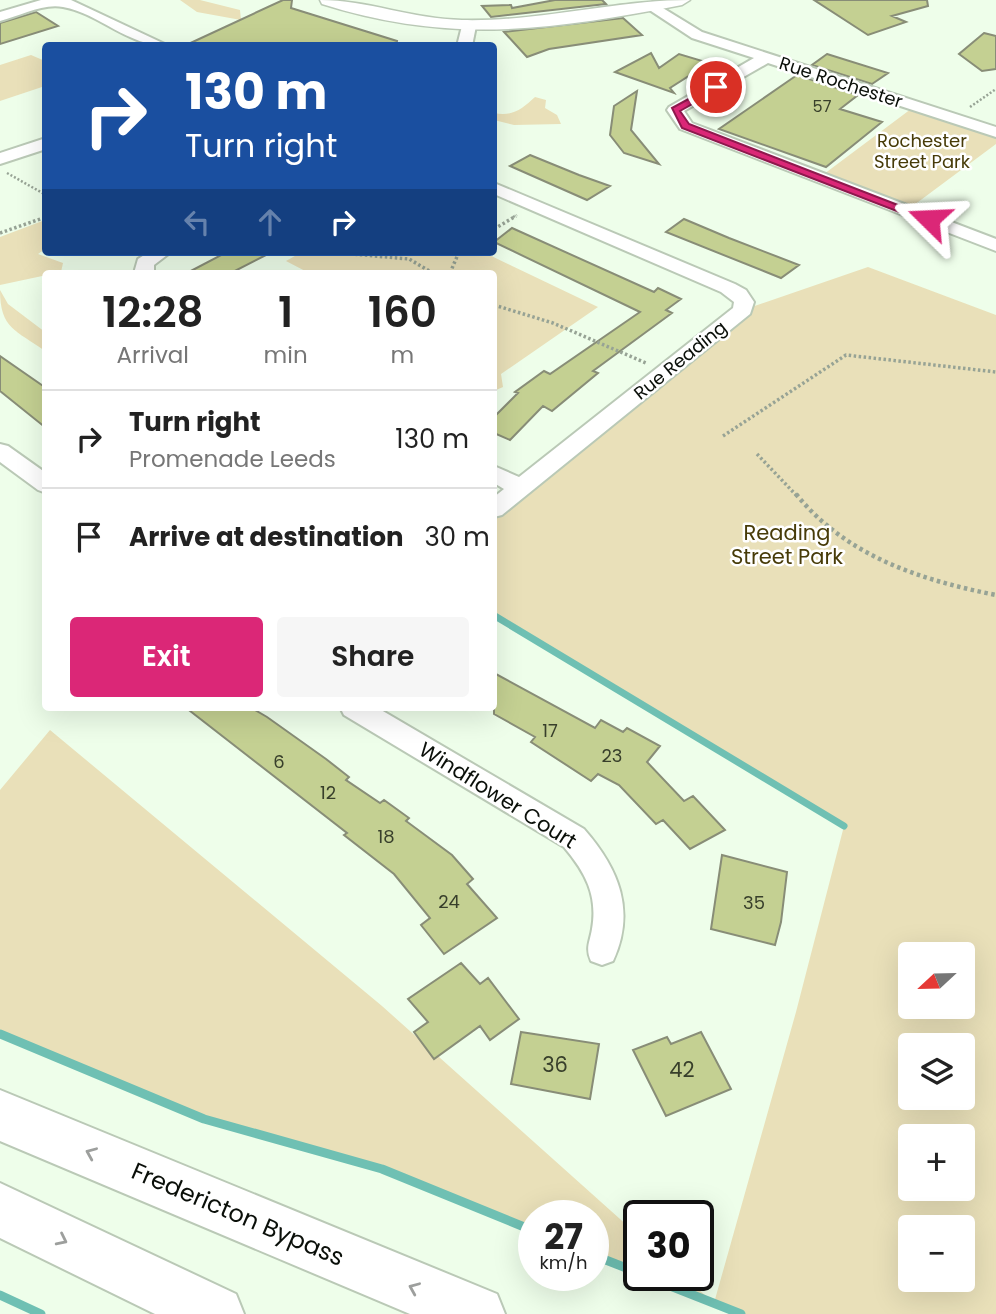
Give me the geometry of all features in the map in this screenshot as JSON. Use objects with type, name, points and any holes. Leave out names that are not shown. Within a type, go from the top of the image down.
[{"type":"highway","name":"Fredericton Bypass","points":[[0,1115],[477,1314]]},
{"type":"highway","points":[[0,1210],[216,1314]]},
{"type":"street","points":[[328,0],[407,20],[469,26],[570,21],[682,0]]},
{"type":"street","points":[[0,17],[46,3],[66,4],[154,42]]},
{"type":"street","name":"Rue Rochester","points":[[653,6],[697,35],[996,132]]},
{"type":"street","points":[[465,42],[469,26]]},
{"type":"street","points":[[766,58],[675,110],[686,126],[996,245]]},
{"type":"street","points":[[0,159],[42,144]]},
{"type":"street","name":"Rue Reading","points":[[497,189],[738,293],[744,302],[743,310],[497,507]]},
{"type":"street","points":[[144,270],[145,263],[156,256]]},
{"type":"street","points":[[0,451],[42,482]]},
{"type":"street","points":[[497,476],[520,488]]},
{"type":"street","name":"Windflower Court","points":[[361,711],[574,838],[597,864],[609,897],[610,930],[602,951]]},
{"type":"path","points":[[961,113],[996,89]]},
{"type":"path","points":[[0,169],[42,193]]},
{"type":"path","points":[[497,227],[523,212]]},
{"type":"path","points":[[0,233],[42,218]]},
{"type":"path","points":[[399,256],[422,262],[430,270]]},
{"type":"path","points":[[497,305],[553,323],[666,372]]},
{"type":"path","points":[[723,436],[760,409],[846,355],[996,372]]},
{"type":"path","points":[[757,454],[820,521],[862,552],[925,577],[996,595]]},
{"type":"green space","points":[[180,0],[200,0],[240,10],[241,20],[197,12]]},
{"type":"green space","points":[[31,55],[42,60],[42,87],[0,101],[0,65]]},
{"type":"green space","points":[[535,97],[546,100],[545,108],[557,115],[561,124],[514,125],[497,121],[497,113],[506,114],[526,105]]},
{"type":"green space","name":"Rochester Street Park","points":[[915,106],[996,132],[996,144],[906,211],[820,177]]},
{"type":"green space","points":[[42,221],[42,251],[38,254],[63,263],[61,270],[42,270],[42,276],[0,285],[0,237]]},
{"type":"green space","points":[[295,256],[491,256],[598,307],[501,374],[503,387],[497,390],[497,270],[303,270],[286,261]]},
{"type":"green space","name":"Reading Street Park","points":[[868,267],[996,315],[996,1314],[741,1314],[683,1291],[700,1291],[714,1303],[796,1012],[844,826],[497,618],[497,507],[743,310]]},
{"type":"green space","points":[[0,290],[8,304],[42,330],[42,349],[12,327],[3,313]]},
{"type":"green space","points":[[50,730],[382,1006],[599,1200],[518,1200],[518,1224],[382,1169],[204,1119],[0,1034],[0,790]]},
{"type":"green space","points":[[609,1209],[623,1222],[623,1267],[609,1261]]},
{"type":"building","points":[[283,0],[292,0],[291,8],[397,41],[397,42],[193,42]]},
{"type":"building","points":[[555,0],[602,0],[606,4],[491,17],[482,6],[511,5],[512,8]]},
{"type":"building","points":[[814,0],[927,0],[928,6],[892,16],[906,22],[868,35]]},
{"type":"building","points":[[36,12],[58,26],[0,44],[0,23]]},
{"type":"building","points":[[623,18],[642,35],[549,49],[527,57],[504,32]]},
{"type":"building","points":[[984,33],[996,36],[996,69],[982,71],[959,54]]},
{"type":"building","points":[[651,53],[659,68],[679,54],[709,63],[670,88],[674,93],[615,72]]},
{"type":"building","points":[[827,54],[888,73],[872,84],[812,65]]},
{"type":"building","points":[[797,75],[858,95],[840,109],[882,122],[826,167],[719,129]]},
{"type":"building","points":[[637,91],[631,130],[659,164],[624,153],[610,135],[614,106]]},
{"type":"building","points":[[530,155],[610,186],[587,200],[510,166]]},
{"type":"building","points":[[684,219],[799,265],[781,278],[666,232]]},
{"type":"building","points":[[512,228],[654,292],[658,288],[681,299],[666,310],[672,313],[593,371],[598,373],[552,411],[543,406],[510,440],[497,434],[497,414],[518,393],[515,392],[544,371],[550,374],[640,312],[497,243],[497,240]]},
{"type":"building","points":[[219,256],[264,256],[237,270],[193,270]]},
{"type":"building","points":[[0,356],[42,385],[42,425],[0,391]]},
{"type":"building","points":[[497,675],[595,728],[601,720],[623,732],[627,728],[660,746],[647,762],[684,801],[693,796],[725,830],[690,849],[663,820],[656,824],[619,785],[598,774],[591,781],[531,742],[535,737],[494,714],[494,711],[497,711]]},
{"type":"building","points":[[190,711],[257,711],[267,717],[349,777],[346,780],[380,803],[384,800],[409,818],[406,821],[452,855],[473,879],[467,884],[497,918],[444,954],[421,925],[430,918],[394,874],[344,835],[347,833]]},
{"type":"building","points":[[722,855],[787,872],[781,922],[775,945],[711,929]]},
{"type":"building","points":[[461,963],[480,984],[488,978],[519,1019],[490,1040],[480,1026],[434,1059],[414,1032],[428,1022],[408,999]]},
{"type":"building","points":[[521,1032],[599,1044],[590,1099],[511,1084]]},
{"type":"building","points":[[701,1032],[731,1089],[666,1116],[633,1050],[667,1037],[671,1044]]},
{"type":"waterway","points":[[497,617],[844,826]]},
{"type":"waterway","points":[[0,1034],[204,1119],[382,1169],[518,1224]]},
{"type":"waterway","points":[[609,1261],[623,1267]]},
{"type":"waterway","points":[[683,1291],[741,1314]]},
{"type":"waterway","points":[[0,1295],[41,1314]]},
{"type":"route","points":[[716,87],[675,110],[686,126],[929,219]]}]
